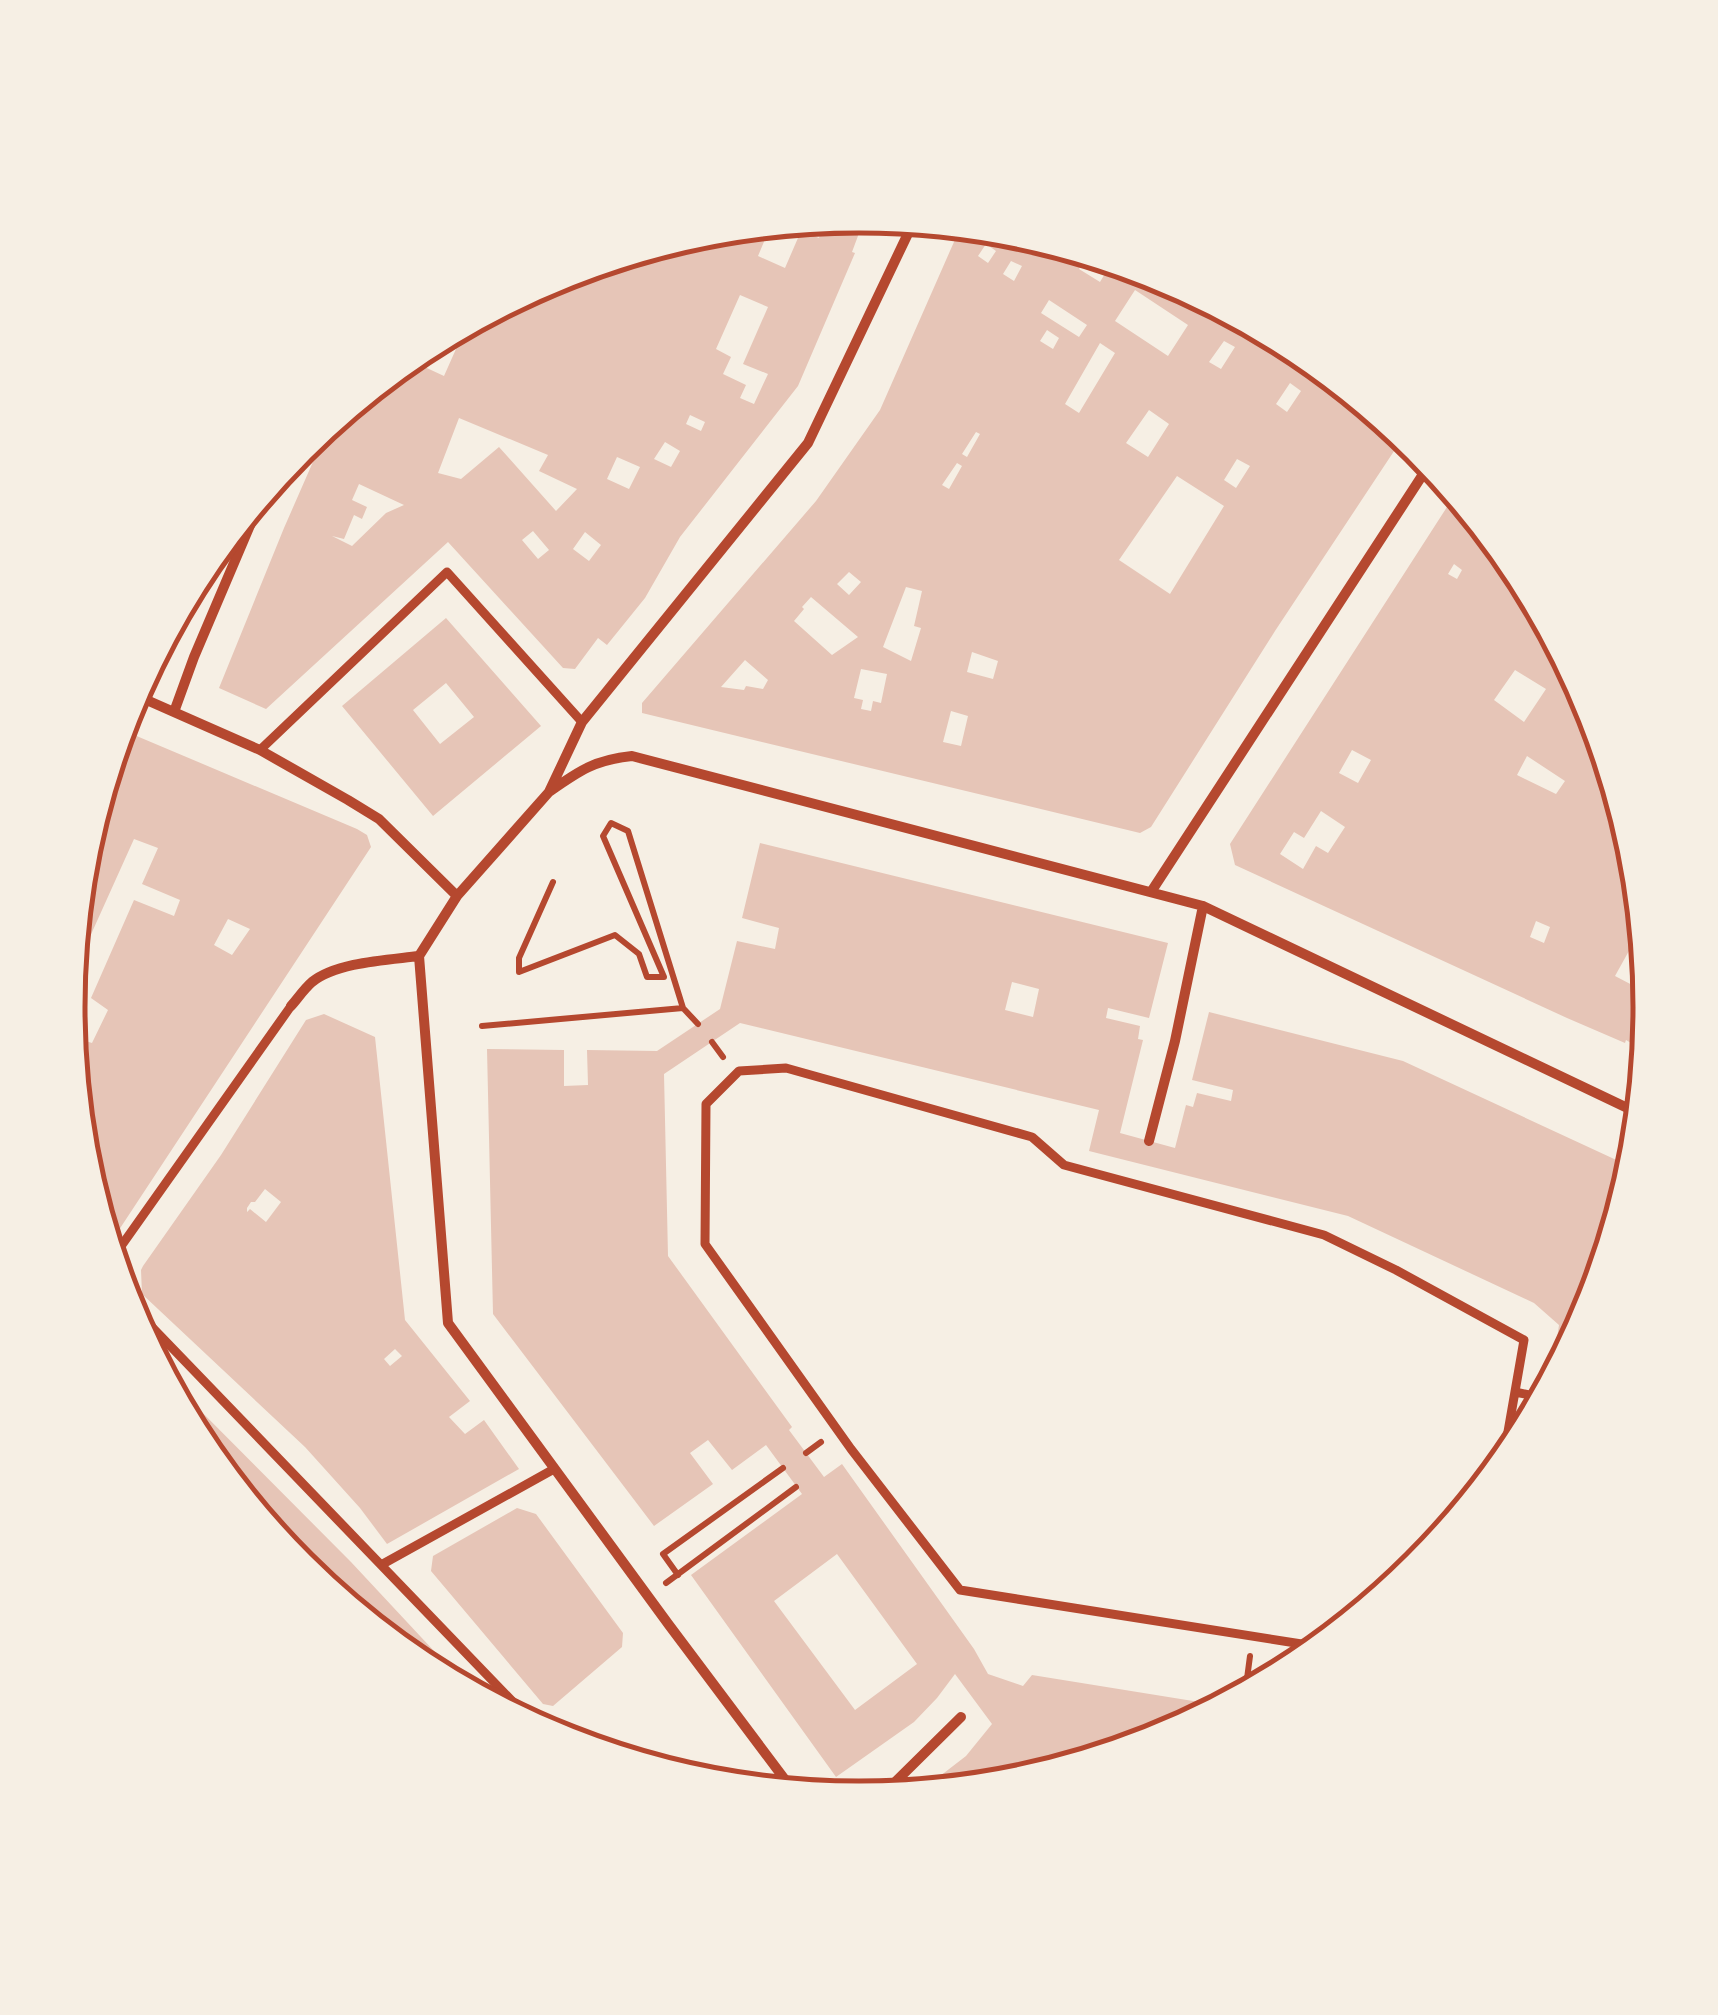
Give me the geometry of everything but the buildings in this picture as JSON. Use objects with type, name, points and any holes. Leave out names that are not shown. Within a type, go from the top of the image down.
[{"type":"street","points":[[549,792],[582,722],[808,444],[907,235]]},
{"type":"street","points":[[1151,892],[1421,476]]},
{"type":"street","points":[[174,712],[246,535]]},
{"type":"street","points":[[260,750],[447,572],[582,722]]},
{"type":"street","points":[[149,701],[260,750],[379,819],[457,896]]},
{"type":"street","points":[[785,1778],[448,1322],[419,956],[457,896],[549,792],[608,758],[632,756],[1203,906],[1626,1107]]},
{"type":"street","points":[[1149,1141],[1203,906]]},
{"type":"street","points":[[122,1244],[312,982],[328,973],[368,963],[419,956]]},
{"type":"street","points":[[1300,1643],[960,1590],[851,1449],[705,1244],[706,1104],[740,1071],[786,1068],[1032,1136],[1064,1164],[1324,1235],[1524,1340],[1509,1429]]},
{"type":"street","points":[[157,1332],[507,1697]]},
{"type":"street","points":[[1515,1392],[1529,1395]]},
{"type":"street","points":[[381,1565],[554,1469]]},
{"type":"street","points":[[897,1781],[961,1717]]},
{"type":"path","points":[[553,882],[519,958],[519,972],[615,936],[639,954],[647,977],[664,977],[603,836],[611,822],[628,830],[684,1008],[698,1024]]},
{"type":"path","points":[[482,1026],[684,1008]]},
{"type":"path","points":[[678,1575],[663,1554],[783,1468]]},
{"type":"path","points":[[693,1564],[796,1486]]},
{"type":"path","points":[[1248,1677],[1254,1636]]}]
